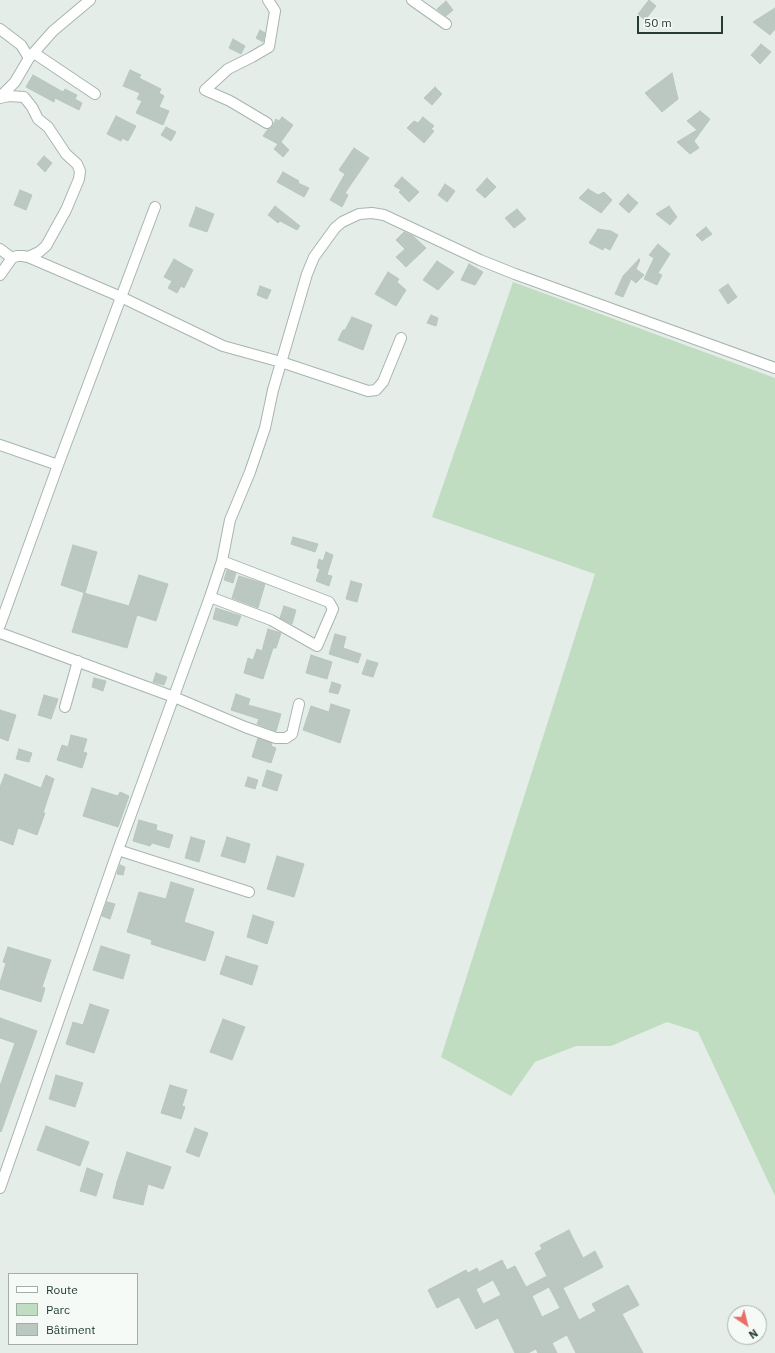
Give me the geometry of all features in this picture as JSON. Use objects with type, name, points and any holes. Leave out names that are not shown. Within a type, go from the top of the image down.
[{"type":"street","points":[[0,98],[15,82],[32,55],[53,31],[90,0]]},
{"type":"street","points":[[267,123],[230,101],[205,90],[228,69],[269,47],[275,11],[268,0]]},
{"type":"street","points":[[412,0],[446,24]]},
{"type":"street","points":[[0,29],[32,55],[95,94]]},
{"type":"street","points":[[0,98],[9,96],[24,97],[32,107],[38,119],[48,127],[66,154],[77,164],[80,171],[79,179],[66,210],[46,246],[39,252],[28,257]]},
{"type":"street","points":[[0,625],[58,465],[91,381],[120,297],[155,207]]},
{"type":"street","points":[[0,1188],[118,850],[210,597],[222,561],[230,520],[250,472],[265,428],[273,390],[306,274],[314,257],[332,232],[342,222],[358,214],[372,213],[394,218],[480,260],[515,274],[775,368]]},
{"type":"street","points":[[0,249],[12,258]]},
{"type":"street","points":[[0,275],[12,258],[17,256],[28,257],[120,297],[223,346],[281,362],[368,391],[376,390],[383,382],[401,338]]},
{"type":"street","points":[[0,444],[58,465]]},
{"type":"street","points":[[210,597],[271,620],[317,646],[333,609],[332,604],[329,602],[222,561]]},
{"type":"street","points":[[0,632],[174,697],[245,727],[276,738],[286,738],[292,734],[299,704]]},
{"type":"street","points":[[65,707],[78,661]]},
{"type":"street","points":[[118,850],[250,892]]},
{"type":"green space","points":[[513,282],[775,378],[775,1196],[698,1032],[667,1022],[611,1046],[576,1046],[535,1062],[511,1096],[441,1057],[595,574],[432,517]]},
{"type":"building","points":[[649,0],[656,6],[645,20],[638,14]]},
{"type":"building","points":[[446,1],[453,10],[446,16],[437,9]]},
{"type":"building","points":[[775,8],[775,29],[770,35],[753,22]]},
{"type":"building","points":[[260,30],[265,33],[263,42],[256,38]]},
{"type":"building","points":[[233,39],[245,46],[241,54],[229,48]]},
{"type":"building","points":[[761,44],[771,52],[760,64],[751,55]]},
{"type":"building","points":[[130,70],[141,75],[139,78],[161,89],[159,93],[164,96],[159,107],[169,111],[163,125],[136,113],[142,101],[137,99],[140,93],[123,86]]},
{"type":"building","points":[[672,73],[678,99],[662,112],[645,93]]},
{"type":"building","points":[[33,75],[63,92],[65,89],[77,95],[75,99],[82,103],[79,110],[55,98],[54,102],[26,87]]},
{"type":"building","points":[[435,87],[442,94],[432,105],[424,98]]},
{"type":"building","points":[[700,111],[710,119],[694,141],[699,148],[690,154],[677,142],[697,130],[687,121]]},
{"type":"building","points":[[116,116],[136,126],[128,141],[122,138],[121,141],[107,134]]},
{"type":"building","points":[[282,117],[293,125],[281,142],[289,150],[283,157],[274,149],[278,144],[263,136],[268,129],[272,127],[276,119],[279,121]]},
{"type":"building","points":[[423,117],[434,126],[431,129],[434,131],[424,143],[407,128],[414,121],[418,123]]},
{"type":"building","points":[[166,127],[176,132],[171,141],[161,135]]},
{"type":"building","points":[[354,148],[369,158],[345,193],[348,195],[342,207],[330,200],[345,174],[339,170]]},
{"type":"building","points":[[44,156],[52,163],[45,172],[37,164]]},
{"type":"building","points":[[283,172],[299,181],[298,183],[309,188],[304,197],[277,182]]},
{"type":"building","points":[[402,177],[419,192],[409,202],[399,192],[401,190],[394,186]]},
{"type":"building","points":[[487,178],[496,187],[485,198],[476,190]]},
{"type":"building","points":[[445,184],[455,191],[447,202],[438,195]]},
{"type":"building","points":[[588,189],[598,195],[604,192],[612,200],[601,213],[579,198]]},
{"type":"building","points":[[20,190],[32,195],[26,210],[14,205]]},
{"type":"building","points":[[628,194],[638,203],[629,213],[619,204]]},
{"type":"building","points":[[275,206],[300,226],[297,230],[280,221],[278,223],[268,215]]},
{"type":"building","points":[[669,206],[677,217],[670,225],[656,214]]},
{"type":"building","points":[[196,207],[214,214],[207,232],[189,226]]},
{"type":"building","points":[[517,209],[526,219],[514,228],[505,218]]},
{"type":"building","points":[[706,227],[712,234],[702,241],[696,235]]},
{"type":"building","points":[[598,229],[611,231],[618,235],[610,250],[604,247],[603,250],[589,243]]},
{"type":"building","points":[[404,232],[413,236],[426,248],[406,267],[396,257],[405,249],[396,240]]},
{"type":"building","points":[[658,244],[670,254],[658,273],[662,275],[657,285],[644,279],[654,258],[649,255]]},
{"type":"building","points":[[174,259],[193,270],[184,288],[181,286],[177,293],[168,288],[172,281],[164,277]]},
{"type":"building","points":[[639,259],[640,260],[636,269],[644,275],[636,283],[631,279],[623,297],[615,294],[623,276]]},
{"type":"building","points":[[437,261],[454,272],[438,290],[423,280]]},
{"type":"building","points":[[469,264],[483,272],[475,285],[461,280]]},
{"type":"building","points":[[388,272],[399,279],[397,282],[406,290],[396,306],[375,294]]},
{"type":"building","points":[[728,284],[737,297],[728,304],[719,290]]},
{"type":"building","points":[[260,286],[271,290],[267,299],[257,295]]},
{"type":"building","points":[[431,315],[438,318],[436,326],[427,323]]},
{"type":"building","points":[[352,317],[372,325],[363,350],[338,340]]},
{"type":"building","points":[[293,537],[318,544],[315,552],[291,544]]},
{"type":"building","points":[[73,545],[97,552],[85,593],[61,585]]},
{"type":"building","points":[[326,552],[333,555],[327,575],[332,576],[329,586],[316,581],[320,569],[317,568],[319,559],[323,561]]},
{"type":"building","points":[[227,570],[236,573],[233,583],[224,580]]},
{"type":"building","points":[[139,575],[168,584],[156,621],[137,615],[127,648],[72,632],[84,593],[129,606]]},
{"type":"building","points":[[239,576],[265,584],[258,608],[232,598]]},
{"type":"building","points":[[351,581],[362,584],[357,602],[346,599]]},
{"type":"building","points":[[284,606],[296,610],[292,624],[280,618]]},
{"type":"building","points":[[216,608],[241,616],[237,626],[213,619]]},
{"type":"building","points":[[268,629],[281,633],[276,648],[273,648],[263,679],[244,673],[248,658],[253,660],[257,649],[262,651]]},
{"type":"building","points":[[335,634],[346,637],[343,648],[361,654],[358,663],[329,654]]},
{"type":"building","points":[[311,655],[332,662],[327,679],[306,673]]},
{"type":"building","points":[[367,660],[378,663],[373,677],[362,674]]},
{"type":"building","points":[[156,673],[167,677],[164,685],[153,682]]},
{"type":"building","points":[[94,678],[106,681],[103,691],[92,687]]},
{"type":"building","points":[[332,682],[341,685],[338,694],[329,692]]},
{"type":"building","points":[[236,694],[250,699],[248,705],[281,714],[276,731],[257,724],[259,719],[231,710]]},
{"type":"building","points":[[44,695],[58,699],[51,719],[38,715]]},
{"type":"building","points":[[331,704],[350,710],[340,743],[303,730],[311,706],[329,712]]},
{"type":"building","points":[[0,710],[16,715],[8,741],[0,738]]},
{"type":"building","points":[[71,735],[87,739],[83,752],[87,753],[82,768],[57,760],[62,745],[68,747]]},
{"type":"building","points":[[258,738],[272,743],[271,746],[276,748],[271,763],[252,757]]},
{"type":"building","points":[[19,749],[32,753],[29,762],[16,759]]},
{"type":"building","points":[[267,770],[282,775],[277,791],[262,786]]},
{"type":"building","points":[[5,774],[41,788],[46,775],[54,779],[43,813],[45,813],[37,835],[18,828],[13,845],[0,840],[0,787]]},
{"type":"building","points":[[248,777],[258,780],[255,789],[245,786]]},
{"type":"building","points":[[92,788],[118,796],[120,792],[129,796],[118,827],[83,816]]},
{"type":"building","points":[[139,820],[157,825],[156,830],[173,835],[169,848],[152,843],[150,846],[133,841]]},
{"type":"building","points":[[191,837],[205,841],[199,862],[185,858]]},
{"type":"building","points":[[227,837],[250,844],[245,863],[221,856]]},
{"type":"building","points":[[277,856],[304,864],[294,897],[267,889]]},
{"type":"building","points":[[120,865],[125,867],[123,875],[117,874]]},
{"type":"building","points":[[171,882],[194,889],[184,922],[214,932],[205,961],[151,944],[152,940],[127,932],[139,892],[166,899]]},
{"type":"building","points":[[107,902],[115,904],[110,919],[102,916]]},
{"type":"building","points":[[253,915],[274,922],[267,944],[247,937]]},
{"type":"building","points":[[101,946],[130,955],[123,979],[93,970]]},
{"type":"building","points":[[8,947],[51,960],[42,987],[45,988],[41,1002],[0,989],[0,983],[6,963],[3,962]]},
{"type":"building","points":[[226,956],[258,966],[252,985],[220,974]]},
{"type":"building","points":[[90,1004],[109,1010],[94,1053],[66,1044],[73,1022],[83,1025]]},
{"type":"building","points":[[0,1018],[37,1031],[1,1132],[0,1086],[15,1043],[0,1038]]},
{"type":"building","points":[[223,1019],[245,1027],[232,1060],[210,1052]]},
{"type":"building","points":[[56,1075],[83,1083],[75,1107],[49,1099]]},
{"type":"building","points":[[170,1085],[187,1090],[182,1106],[185,1107],[181,1119],[161,1113]]},
{"type":"building","points":[[46,1126],[89,1142],[80,1166],[37,1150]]},
{"type":"building","points":[[195,1128],[208,1133],[199,1157],[186,1152]]},
{"type":"building","points":[[127,1152],[171,1167],[163,1189],[148,1184],[143,1205],[113,1198]]},
{"type":"building","points":[[87,1168],[103,1174],[96,1196],[80,1191]]},
{"type":"building","points":[[569,1230],[583,1258],[595,1251],[603,1267],[563,1288],[579,1320],[596,1311],[592,1304],[628,1285],[639,1305],[622,1314],[643,1353],[576,1353],[567,1335],[552,1343],[557,1353],[538,1353],[536,1349],[528,1353],[515,1353],[498,1318],[476,1329],[459,1297],[437,1308],[428,1290],[466,1270],[468,1273],[477,1268],[479,1272],[502,1260],[507,1270],[515,1266],[526,1287],[547,1276],[535,1253],[542,1249],[540,1245]],"holes":[[[493,1280],[501,1295],[483,1304],[476,1289]],[[549,1287],[560,1308],[542,1317],[532,1296]]]}]
